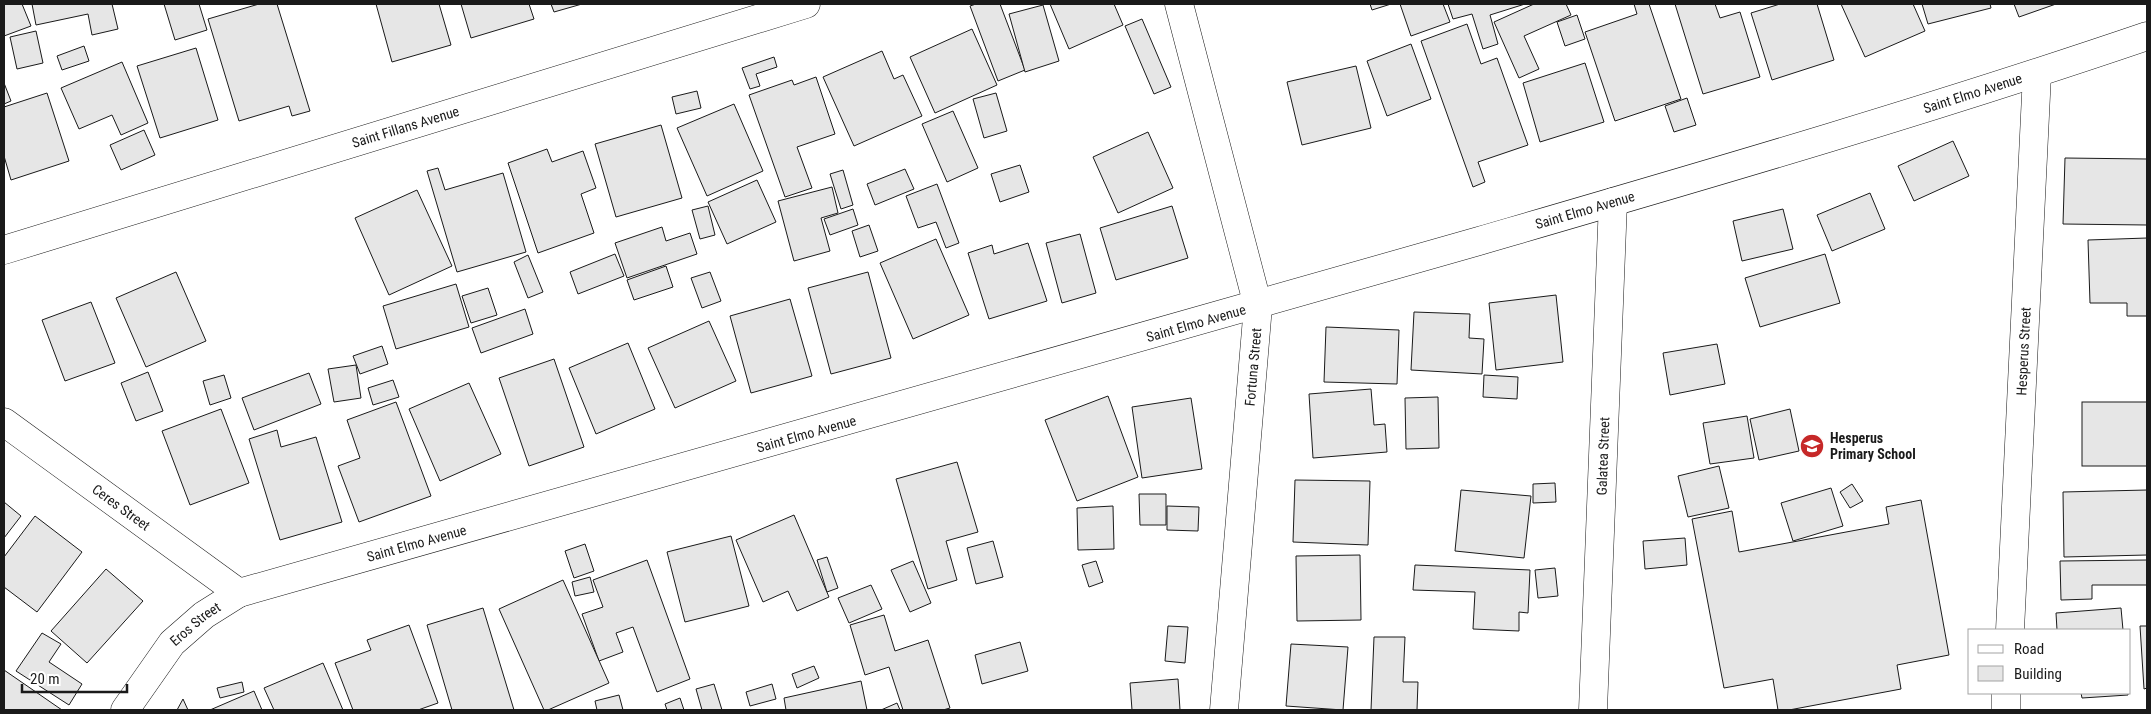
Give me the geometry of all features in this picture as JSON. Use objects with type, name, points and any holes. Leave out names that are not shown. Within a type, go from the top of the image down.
[{"type":"street","name":"Saint Fillans Avenue","points":[[4,250],[806,4]]},
{"type":"street","name":"Fortuna Street","points":[[1179,4],[1258,306],[1224,710]]},
{"type":"street","name":"Saint Elmo Avenue","points":[[239,594],[1258,306],[2037,74],[2147,36]]},
{"type":"street","name":"Hesperus Street","points":[[2010,629],[2037,74]]},
{"type":"street","name":"Galatea Street","points":[[1593,710],[1612,202]]},
{"type":"street","name":"Ceres Street","points":[[4,422],[239,594]]},
{"type":"street","name":"Eros Street","points":[[125,710],[177,638],[204,615],[239,594]]},
{"type":"street","points":[[2006,694],[2006,710]]},
{"type":"building","points":[[4,4],[22,4],[31,26],[4,36]]},
{"type":"building","points":[[32,4],[112,4],[118,29],[92,35],[88,14],[36,25]]},
{"type":"building","points":[[164,4],[199,4],[207,30],[175,40]]},
{"type":"building","points":[[259,4],[277,4],[310,111],[292,116],[289,106],[239,121],[208,19]]},
{"type":"building","points":[[376,4],[439,4],[451,45],[392,62]]},
{"type":"building","points":[[461,4],[529,4],[534,19],[471,38]]},
{"type":"building","points":[[551,4],[582,4],[554,12]]},
{"type":"building","points":[[976,4],[1000,4],[1025,70],[998,81],[970,6]]},
{"type":"building","points":[[1050,4],[1114,4],[1123,25],[1069,49]]},
{"type":"building","points":[[1370,4],[1391,4],[1372,10]]},
{"type":"building","points":[[1400,4],[1443,4],[1450,22],[1411,36]]},
{"type":"building","points":[[1448,4],[1525,4],[1490,15],[1498,44],[1483,49],[1472,14],[1453,19]]},
{"type":"building","points":[[1534,4],[1566,4],[1571,15],[1524,36],[1539,69],[1519,78],[1494,22]]},
{"type":"building","points":[[1634,4],[1649,4],[1681,99],[1615,121],[1585,32],[1637,14]]},
{"type":"building","points":[[1675,4],[1715,4],[1720,18],[1740,12],[1760,77],[1703,94]]},
{"type":"building","points":[[1780,4],[1817,4],[1834,60],[1772,80],[1751,13]]},
{"type":"building","points":[[1841,4],[1913,4],[1925,31],[1865,57]]},
{"type":"building","points":[[1922,4],[1990,4],[1991,8],[1928,24]]},
{"type":"building","points":[[2014,4],[2056,4],[2019,17]]},
{"type":"building","points":[[1043,5],[1059,61],[1025,72],[1009,14]]},
{"type":"building","points":[[1577,15],[1585,39],[1565,46],[1557,22]]},
{"type":"building","points":[[1142,19],[1171,87],[1154,94],[1125,26]]},
{"type":"building","points":[[1467,24],[1481,64],[1497,58],[1528,145],[1478,162],[1485,182],[1473,187],[1421,41]]},
{"type":"building","points":[[972,29],[997,85],[935,113],[910,57]]},
{"type":"building","points":[[36,31],[43,63],[17,69],[10,37]]},
{"type":"building","points":[[1411,44],[1431,99],[1387,116],[1367,61]]},
{"type":"building","points":[[84,46],[89,61],[62,70],[57,56]]},
{"type":"building","points":[[196,48],[218,120],[160,138],[137,66]]},
{"type":"building","points":[[882,51],[894,79],[903,75],[922,116],[854,146],[823,77]]},
{"type":"building","points":[[774,57],[777,67],[756,74],[760,86],[750,89],[742,68]]},
{"type":"building","points":[[122,62],[148,123],[121,135],[112,115],[79,129],[61,88]]},
{"type":"building","points":[[1585,63],[1604,122],[1540,142],[1523,83]]},
{"type":"building","points":[[1356,66],[1371,128],[1302,145],[1287,82]]},
{"type":"building","points":[[816,77],[835,134],[797,147],[812,188],[785,197],[749,95],[792,80],[794,85]]},
{"type":"building","points":[[4,83],[11,101],[4,104]]},
{"type":"building","points":[[697,91],[701,108],[676,114],[672,97]]},
{"type":"building","points":[[47,93],[69,161],[11,180],[4,156],[4,107]]},
{"type":"building","points":[[996,93],[1007,131],[984,138],[973,99]]},
{"type":"building","points":[[1687,98],[1696,125],[1674,132],[1665,106]]},
{"type":"building","points":[[734,104],[763,171],[707,196],[677,128]]},
{"type":"building","points":[[953,111],[978,168],[947,182],[922,124]]},
{"type":"building","points":[[661,125],[682,198],[616,217],[595,144]]},
{"type":"building","points":[[144,130],[155,155],[121,170],[110,145]]},
{"type":"building","points":[[1148,132],[1173,188],[1118,213],[1093,157]]},
{"type":"building","points":[[1953,141],[1969,176],[1914,201],[1898,166]]},
{"type":"building","points":[[547,149],[552,162],[583,151],[596,188],[581,194],[594,233],[538,253],[508,163]]},
{"type":"building","points":[[2065,158],[2147,159],[2147,225],[2063,224]]},
{"type":"building","points":[[1020,165],[1029,192],[1000,202],[991,174]]},
{"type":"building","points":[[438,168],[445,190],[503,173],[526,252],[457,272],[427,171]]},
{"type":"building","points":[[905,169],[914,189],[875,205],[867,184]]},
{"type":"building","points":[[843,170],[853,205],[841,209],[830,174]]},
{"type":"building","points":[[757,180],[776,222],[727,244],[708,202]]},
{"type":"building","points":[[937,184],[959,243],[946,248],[936,222],[918,228],[906,196]]},
{"type":"building","points":[[832,187],[838,213],[821,218],[830,251],[794,261],[778,201]]},
{"type":"building","points":[[417,190],[452,266],[389,295],[355,218]]},
{"type":"building","points":[[1870,193],[1885,229],[1832,251],[1817,215]]},
{"type":"building","points":[[708,206],[715,235],[700,239],[692,210]]},
{"type":"building","points":[[1172,206],[1188,258],[1116,280],[1100,228]]},
{"type":"building","points":[[853,209],[858,225],[830,235],[824,219]]},
{"type":"building","points":[[1783,209],[1793,249],[1742,261],[1733,221]]},
{"type":"building","points":[[869,225],[878,251],[860,257],[852,231]]},
{"type":"building","points":[[662,227],[666,241],[690,233],[697,254],[627,278],[615,243]]},
{"type":"building","points":[[1080,234],[1096,293],[1062,303],[1046,243]]},
{"type":"building","points":[[2147,238],[2147,316],[2127,316],[2127,303],[2090,303],[2088,240]]},
{"type":"building","points":[[936,239],[969,315],[913,339],[880,263]]},
{"type":"building","points":[[1028,243],[1047,301],[989,319],[968,253],[992,245],[994,254]]},
{"type":"building","points":[[615,254],[624,276],[578,294],[570,272]]},
{"type":"building","points":[[1825,254],[1840,303],[1760,327],[1745,278]]},
{"type":"building","points":[[528,255],[543,292],[528,298],[514,262]]},
{"type":"building","points":[[666,266],[673,287],[634,300],[627,280]]},
{"type":"building","points":[[176,272],[206,341],[146,367],[116,298]]},
{"type":"building","points":[[710,272],[721,301],[702,308],[691,278]]},
{"type":"building","points":[[868,272],[891,358],[831,374],[808,288]]},
{"type":"building","points":[[456,284],[469,327],[396,349],[383,306]]},
{"type":"building","points":[[488,288],[497,315],[471,323],[462,296]]},
{"type":"building","points":[[1556,295],[1563,362],[1496,370],[1489,303]]},
{"type":"building","points":[[790,299],[812,376],[751,393],[730,316]]},
{"type":"building","points":[[91,302],[115,363],[65,381],[42,320]]},
{"type":"building","points":[[525,309],[533,334],[481,353],[472,328]]},
{"type":"building","points":[[1414,312],[1470,314],[1469,338],[1484,339],[1482,374],[1411,370]]},
{"type":"building","points":[[709,321],[736,381],[675,408],[648,348]]},
{"type":"building","points":[[1326,327],[1399,330],[1397,384],[1324,382]]},
{"type":"building","points":[[628,343],[655,409],[596,434],[569,368]]},
{"type":"building","points":[[1717,344],[1725,384],[1670,395],[1663,353]]},
{"type":"building","points":[[382,346],[388,364],[360,374],[353,356]]},
{"type":"building","points":[[554,359],[584,447],[529,466],[499,378]]},
{"type":"building","points":[[356,365],[361,398],[334,402],[328,369]]},
{"type":"building","points":[[148,372],[163,411],[136,421],[121,383]]},
{"type":"building","points":[[309,373],[321,404],[254,430],[242,398]]},
{"type":"building","points":[[224,375],[231,398],[210,405],[203,381]]},
{"type":"building","points":[[1484,375],[1518,377],[1517,399],[1483,397]]},
{"type":"building","points":[[393,380],[399,397],[373,405],[368,388]]},
{"type":"building","points":[[469,383],[501,454],[440,481],[409,409]]},
{"type":"building","points":[[1371,389],[1374,425],[1385,424],[1387,452],[1313,458],[1309,394]]},
{"type":"building","points":[[1108,396],[1138,477],[1077,501],[1045,420]]},
{"type":"building","points":[[1438,397],[1439,448],[1406,449],[1405,398]]},
{"type":"building","points":[[1191,398],[1202,469],[1142,478],[1132,407]]},
{"type":"building","points":[[396,402],[431,496],[359,522],[338,466],[360,458],[347,420]]},
{"type":"building","points":[[2082,402],[2147,402],[2147,466],[2082,466]]},
{"type":"building","points":[[221,409],[249,483],[190,505],[162,431]]},
{"type":"building","points":[[1790,409],[1799,451],[1759,460],[1750,419]]},
{"type":"building","points":[[1747,416],[1754,458],[1710,464],[1703,423]]},
{"type":"building","points":[[277,430],[281,447],[316,437],[342,522],[280,540],[249,439]]},
{"type":"building","points":[[957,462],[978,532],[946,541],[957,580],[928,589],[896,479]]},
{"type":"building","points":[[1719,466],[1729,508],[1688,517],[1678,476]]},
{"type":"building","points":[[1295,480],[1370,481],[1368,545],[1293,542]]},
{"type":"building","points":[[1555,483],[1556,502],[1533,503],[1533,484]]},
{"type":"building","points":[[1852,484],[1863,501],[1850,508],[1840,492]]},
{"type":"building","points":[[1831,488],[1843,526],[1793,541],[1781,503]]},
{"type":"building","points":[[1461,490],[1531,496],[1524,558],[1455,551]]},
{"type":"building","points":[[2147,490],[2147,555],[2064,557],[2063,492]]},
{"type":"building","points":[[1139,494],[1166,494],[1166,525],[1140,525]]},
{"type":"building","points":[[1921,500],[1949,655],[1897,665],[1901,689],[1789,710],[1778,710],[1773,679],[1724,688],[1692,519],[1732,511],[1739,552],[1889,524],[1886,507]]},
{"type":"building","points":[[4,502],[21,516],[4,538]]},
{"type":"building","points":[[1113,506],[1114,549],[1078,550],[1077,508]]},
{"type":"building","points":[[1167,506],[1199,507],[1198,531],[1167,530]]},
{"type":"building","points":[[794,515],[829,597],[797,611],[788,591],[763,602],[736,540]]},
{"type":"building","points":[[35,516],[82,552],[37,612],[4,587],[4,557]]},
{"type":"building","points":[[731,536],[749,606],[685,622],[667,552]]},
{"type":"building","points":[[1685,538],[1687,565],[1645,569],[1643,541]]},
{"type":"building","points":[[993,541],[1003,577],[976,584],[967,548]]},
{"type":"building","points":[[585,544],[594,571],[574,578],[565,551]]},
{"type":"building","points":[[1360,555],[1361,620],[1297,621],[1296,556]]},
{"type":"building","points":[[827,557],[838,588],[827,592],[817,560]]},
{"type":"building","points":[[647,560],[690,679],[657,692],[633,627],[616,633],[623,652],[599,661],[582,614],[603,607],[593,580]]},
{"type":"building","points":[[2147,560],[2147,585],[2092,585],[2092,599],[2061,600],[2060,561]]},
{"type":"building","points":[[913,561],[931,603],[910,612],[891,570]]},
{"type":"building","points":[[1096,561],[1103,582],[1089,587],[1082,565]]},
{"type":"building","points":[[1415,565],[1530,570],[1528,613],[1519,612],[1519,631],[1473,629],[1475,592],[1413,590]]},
{"type":"building","points":[[1555,568],[1558,596],[1538,598],[1535,570]]},
{"type":"building","points":[[106,569],[143,601],[87,663],[51,631]]},
{"type":"building","points":[[590,577],[594,592],[575,596],[572,582]]},
{"type":"building","points":[[563,580],[609,683],[548,710],[544,710],[499,609]]},
{"type":"building","points":[[871,585],[882,609],[849,623],[838,598]]},
{"type":"building","points":[[483,608],[514,710],[452,710],[427,625]]},
{"type":"building","points":[[2121,608],[2123,629],[2057,629],[2056,613]]},
{"type":"building","points":[[884,615],[895,651],[928,640],[950,708],[943,710],[903,710],[889,667],[865,675],[850,625]]},
{"type":"building","points":[[409,625],[438,703],[418,710],[353,710],[335,663],[371,650],[367,640]]},
{"type":"building","points":[[1168,626],[1188,627],[1185,663],[1165,661]]},
{"type":"building","points":[[2140,626],[2147,626],[2147,688],[2144,689]]},
{"type":"building","points":[[42,633],[61,644],[49,662],[82,684],[69,705],[16,671]]},
{"type":"building","points":[[1374,637],[1405,637],[1403,682],[1418,682],[1417,710],[1371,710]]},
{"type":"building","points":[[1020,642],[1028,671],[982,684],[975,655]]},
{"type":"building","points":[[1291,644],[1348,647],[1343,710],[1286,706]]},
{"type":"building","points":[[323,663],[343,710],[274,710],[264,688]]},
{"type":"building","points":[[814,666],[819,678],[797,688],[792,674]]},
{"type":"building","points":[[4,670],[62,710],[4,710]]},
{"type":"building","points":[[1178,679],[1180,710],[1132,710],[1130,683]]},
{"type":"building","points":[[861,681],[867,710],[786,710],[784,698]]},
{"type":"building","points":[[242,682],[244,692],[220,698],[217,688]]},
{"type":"building","points":[[714,684],[722,710],[702,710],[696,689]]},
{"type":"building","points":[[772,684],[776,699],[750,706],[746,692]]},
{"type":"building","points":[[254,691],[262,710],[210,710]]},
{"type":"building","points":[[2081,694],[2128,694],[2128,695],[2082,698]]},
{"type":"building","points":[[619,695],[623,710],[597,710],[595,701]]},
{"type":"building","points":[[680,698],[684,710],[667,710],[665,704]]},
{"type":"building","points":[[183,699],[188,710],[177,710]]},
{"type":"building","points":[[897,703],[900,710],[881,710]]},
{"type":"place","name":"Hesperus Primary School","points":[[1812,446]]}]
